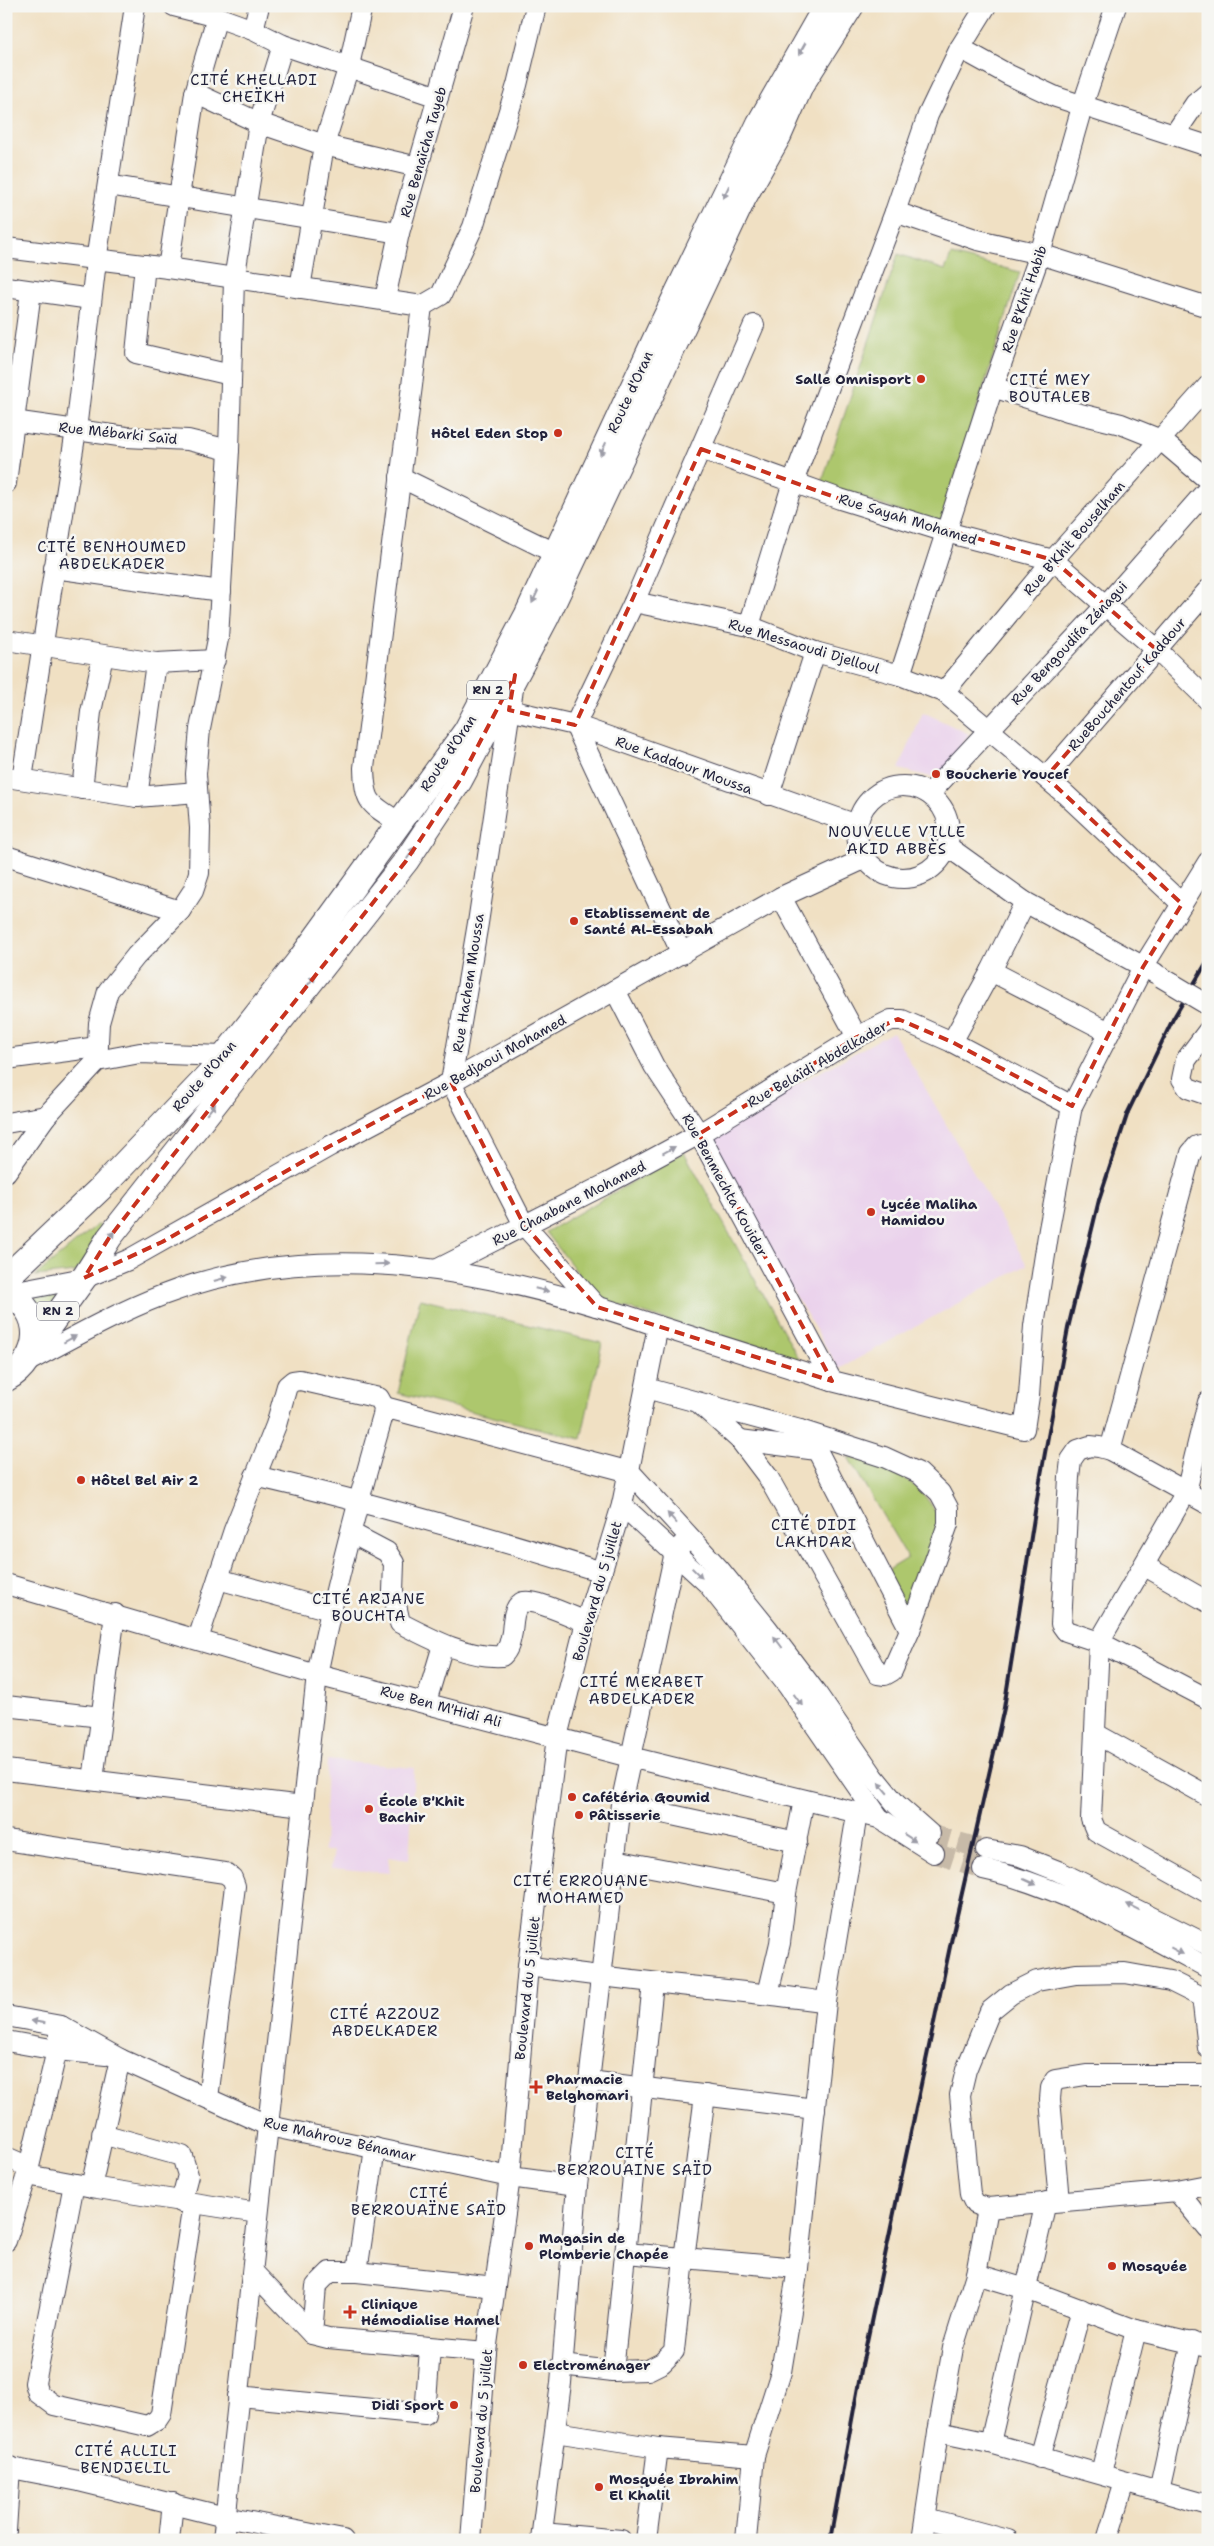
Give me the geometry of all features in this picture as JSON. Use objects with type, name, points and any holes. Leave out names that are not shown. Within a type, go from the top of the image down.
[{"type":"main road","name":"Route d'Oran","points":[[6,1278],[103,1186],[223,1056],[299,961],[466,731],[527,615],[663,322],[755,133],[826,6]]},
{"type":"main road","name":"Route d'Oran","points":[[84,1278],[109,1238],[170,1159],[406,861],[460,780],[546,618],[744,197],[778,135],[801,85],[851,6]]},
{"type":"main road","name":"RN 2","points":[[18,1371],[84,1278]]},
{"type":"main road","points":[[6,1293],[24,1306],[32,1318],[35,1332],[18,1371]]},
{"type":"street","points":[[136,6],[96,260],[76,430],[41,646],[14,778],[137,797],[197,792]]},
{"type":"street","points":[[174,6],[217,17],[253,30],[283,45],[438,97]]},
{"type":"street","points":[[253,30],[259,6]]},
{"type":"street","points":[[300,288],[310,218],[324,145],[349,66],[362,6]]},
{"type":"street","name":"Rue Benaïcha Tayeb","points":[[385,299],[400,233],[464,6]]},
{"type":"street","points":[[6,248],[168,268],[234,280],[385,299],[422,306],[441,295],[473,227],[517,84],[536,6]]},
{"type":"street","points":[[749,626],[793,482],[895,212],[928,116],[960,48],[986,6]]},
{"type":"street","name":"Rue B'Khit Habib","points":[[900,675],[994,387],[1040,254],[1082,107],[1116,6]]},
{"type":"street","points":[[168,268],[195,93],[217,17]]},
{"type":"street","points":[[6,1172],[46,1116],[97,1054],[99,1023],[108,991],[136,956],[180,911],[194,890],[200,873],[200,828],[196,774],[200,729],[215,660],[221,591],[229,450],[234,280],[247,208],[259,123],[283,45]]},
{"type":"street","points":[[960,48],[1029,85],[1082,107],[1136,121],[1208,146]]},
{"type":"street","points":[[195,93],[259,123],[324,145],[418,167]]},
{"type":"street","points":[[1174,135],[1195,104],[1208,93]]},
{"type":"street","points":[[108,185],[400,233]]},
{"type":"street","points":[[895,212],[978,240],[1040,254],[1208,307]]},
{"type":"street","points":[[145,266],[136,353],[231,375]]},
{"type":"street","points":[[6,287],[91,299]]},
{"type":"street","points":[[6,483],[11,420],[32,290]]},
{"type":"street","points":[[400,823],[373,806],[365,790],[364,768],[422,306]]},
{"type":"street","points":[[682,954],[575,725],[634,602],[754,325]]},
{"type":"street","name":"Rue B'Khit Bouselham","points":[[944,692],[1053,560],[1208,386]]},
{"type":"street","points":[[994,387],[1068,411],[1121,424],[1161,440],[1208,480]]},
{"type":"street","name":"Rue Mébarki Saïd","points":[[11,420],[126,436],[188,440],[229,450]]},
{"type":"street","name":"Rue Sayah Mohamed","points":[[701,449],[793,482],[946,532],[1053,560],[1157,650],[1208,700]]},
{"type":"street","points":[[400,477],[555,553]]},
{"type":"street","name":"Rue Bengoudifa Zénagui","points":[[928,794],[1106,605],[1208,489]]},
{"type":"street","points":[[54,568],[221,591]]},
{"type":"street","name":"RueBouchentouf Kaddour","points":[[1046,778],[1208,590]]},
{"type":"street","name":"Rue Messaoudi Djelloul","points":[[634,602],[749,626],[815,652],[900,675],[944,692],[1046,778],[1182,904]]},
{"type":"street","points":[[6,640],[156,663],[215,660]]},
{"type":"street","points":[[769,795],[815,652]]},
{"type":"street","points":[[82,789],[91,712],[103,656]]},
{"type":"street","points":[[137,797],[156,663]]},
{"type":"street","name":"Rue Hachem Moussa","points":[[452,1082],[515,675]]},
{"type":"street","name":"Rue Kaddour Moussa","points":[[509,710],[575,725],[857,825]]},
{"type":"street","points":[[902,786],[914,788],[928,794],[941,806],[949,828],[947,846],[940,859],[932,868],[918,876],[901,878],[886,875],[873,868],[864,859],[857,843],[857,825],[860,813],[869,801],[881,791],[902,786]]},
{"type":"street","points":[[947,846],[1025,902],[1208,1005]]},
{"type":"street","points":[[6,856],[180,911]]},
{"type":"street","name":"Rue Bedjaoui Mohamed","points":[[6,1293],[84,1278],[128,1260],[330,1146],[452,1082],[781,897],[864,859]]},
{"type":"street","points":[[18,1371],[114,1316],[164,1294],[240,1273],[329,1264],[391,1264],[438,1269],[547,1291],[832,1381],[1024,1429],[1029,1396],[1034,1326],[1049,1228],[1072,1106],[1143,967],[1208,862]]},
{"type":"street","points":[[781,897],[858,1037]]},
{"type":"street","points":[[952,1042],[991,971],[1025,902]]},
{"type":"street","points":[[991,971],[1109,1032]]},
{"type":"street","name":"Rue Benmechta Kouider","points":[[615,990],[654,1066],[699,1134],[832,1381]]},
{"type":"street","name":"Rue Belaïdi Abdelkader","points":[[699,1134],[858,1037],[887,1022],[898,1019],[952,1042],[1072,1106]]},
{"type":"street","points":[[1208,1031],[1186,1060],[1182,1079],[1188,1088],[1208,1095]]},
{"type":"street","points":[[6,1059],[140,1053],[223,1056]]},
{"type":"street","points":[[452,1082],[524,1225],[597,1307]]},
{"type":"street","points":[[6,1123],[46,1116]]},
{"type":"street","name":"Rue Chaabane Mohamed","points":[[438,1269],[699,1134]]},
{"type":"street","points":[[1110,1450],[1191,1153],[1197,1146],[1208,1143]]},
{"type":"street","name":"Boulevard du 5 juillet","points":[[471,2540],[486,2352],[510,2177],[528,1966],[558,1737],[586,1622],[622,1505],[658,1326]]},
{"type":"street","points":[[198,1639],[255,1476],[276,1425],[286,1386],[293,1381],[300,1380],[379,1398],[384,1408],[330,1610],[317,1675],[223,2540]]},
{"type":"street","points":[[646,1388],[698,1402],[800,1430],[884,1457],[919,1473],[940,1493],[948,1508],[948,1524],[910,1630],[892,1671],[885,1675],[878,1674],[768,1476],[740,1440],[698,1402]]},
{"type":"street","points":[[1207,1405],[1186,1492],[1100,1642],[1091,1819],[1096,1831],[1208,1893]]},
{"type":"street","points":[[384,1408],[630,1472],[708,1584],[788,1686],[879,1818],[934,1853]]},
{"type":"street","points":[[800,1430],[817,1450],[910,1630]]},
{"type":"street","points":[[740,1440],[817,1450]]},
{"type":"street","points":[[1208,1504],[1110,1450],[1090,1446],[1078,1450],[1071,1460],[1069,1477],[1061,1624],[1066,1631],[1100,1642],[1208,1699]]},
{"type":"street","points":[[255,1476],[358,1500],[451,1525],[602,1572]]},
{"type":"street","points":[[622,1505],[720,1570],[817,1694],[874,1777],[896,1804],[930,1834]]},
{"type":"street","points":[[351,1533],[387,1552],[394,1563],[393,1591],[400,1623],[443,1645],[492,1656],[502,1656],[510,1644],[516,1610],[520,1603],[525,1601],[534,1602],[586,1622]]},
{"type":"street","points":[[621,2540],[542,2536],[555,2432],[577,2186],[621,1804],[630,1757],[682,1545]]},
{"type":"street","points":[[1145,1566],[1208,1602]]},
{"type":"street","points":[[218,1579],[330,1610]]},
{"type":"street","name":"Rue Ben M'Hidi Ali","points":[[6,1584],[114,1614],[317,1675],[426,1702],[630,1757],[879,1818]]},
{"type":"street","points":[[93,1780],[114,1614]]},
{"type":"street","points":[[426,1702],[443,1645]]},
{"type":"street","points":[[6,1706],[101,1717]]},
{"type":"street","points":[[1096,1734],[1208,1796]]},
{"type":"street","points":[[6,1770],[303,1806]]},
{"type":"street","points":[[768,1994],[780,1943],[786,1893],[804,1800]]},
{"type":"street","points":[[621,1804],[797,1842]]},
{"type":"street","points":[[746,2540],[754,2456],[781,2372],[798,2268],[826,2002],[857,1814]]},
{"type":"street","points":[[6,1840],[225,1873],[232,1878],[235,1886],[208,2098]]},
{"type":"street","points":[[1208,1945],[1058,1871],[1020,1856],[985,1860],[1018,1877],[1140,1931],[1208,1968]]},
{"type":"street","points":[[615,1860],[786,1893]]},
{"type":"street","points":[[528,1966],[600,1978],[768,1994],[826,2002]]},
{"type":"street","points":[[1208,2048],[1205,1998],[1170,1981],[1125,1973],[1076,1974],[1037,1981],[1011,1994],[990,2011],[966,2070],[960,2095],[970,2194],[975,2204],[988,2208],[1177,2191],[1208,2185]]},
{"type":"street","points":[[613,2371],[653,1983]]},
{"type":"street","points":[[6,2016],[61,2026],[117,2058]]},
{"type":"street","points":[[6,2241],[28,2171],[61,2026]]},
{"type":"street","points":[[6,2041],[117,2058]]},
{"type":"street","points":[[102,2134],[182,2156],[188,2175],[187,2203],[161,2414],[157,2420],[146,2426],[54,2404],[38,2393],[35,2383],[82,2186],[102,2134],[117,2058]]},
{"type":"street","name":"Rue Mahrouz Bénamar","points":[[117,2058],[269,2126],[510,2177],[577,2186]]},
{"type":"street","points":[[990,2443],[1026,2289],[1052,2202],[1050,2100],[1051,2088],[1055,2080],[1086,2074],[1208,2075]]},
{"type":"street","points":[[589,2081],[816,2109]]},
{"type":"street","points":[[561,2365],[613,2371],[648,2370],[662,2363],[674,2351],[705,2095]]},
{"type":"street","points":[[357,2272],[375,2148]]},
{"type":"street","points":[[6,2157],[28,2171],[82,2186],[258,2213]]},
{"type":"street","points":[[1177,2191],[1208,2229]]},
{"type":"street","points":[[922,2540],[952,2348],[976,2274],[988,2208]]},
{"type":"street","points":[[626,2253],[798,2268]]},
{"type":"street","points":[[253,2272],[312,2334],[328,2338],[430,2349],[486,2352]]},
{"type":"street","points":[[312,2334],[316,2286],[330,2272],[357,2272],[495,2287]]},
{"type":"street","points":[[976,2274],[1026,2289],[1136,2330],[1200,2344],[1160,2491]]},
{"type":"street","points":[[1040,2458],[1082,2309]]},
{"type":"street","points":[[1101,2473],[1136,2330]]},
{"type":"street","points":[[238,2396],[425,2414],[430,2349]]},
{"type":"street","points":[[555,2432],[658,2448],[754,2456]]},
{"type":"street","points":[[938,2432],[990,2443],[1101,2473],[1125,2482],[1208,2505]]},
{"type":"street","points":[[646,2540],[658,2448]]},
{"type":"street","points":[[6,2531],[8,2467],[226,2517],[343,2540]]},
{"type":"street","points":[[1107,2540],[1125,2482]]},
{"type":"street","points":[[169,2540],[174,2504]]},
{"type":"street","points":[[926,2518],[1008,2540]]},
{"type":"highlighted area","points":[[701,449],[840,499],[1053,560],[1157,650],[1046,777],[1182,904],[1143,967],[1072,1106],[952,1042],[898,1019],[857,1037],[699,1134],[832,1381],[597,1307],[524,1225],[451,1082],[330,1146],[162,1242],[84,1278],[109,1238],[170,1159],[406,861],[460,780],[515,675],[509,710],[575,725]]},
{"type":"shaded area","points":[[923,712],[969,734],[939,779],[899,769]]},
{"type":"shaded area","name":"Lycée Maliha Hamidou","points":[[893,1032],[1027,1265],[839,1369],[714,1158],[713,1141],[717,1137],[718,1128]]},
{"type":"shaded area","name":"École B'Khit Bachir","points":[[327,1760],[414,1768],[409,1860],[388,1857],[390,1873],[331,1868],[334,1851],[324,1851]]},
{"type":"green space","name":"Salle Omnisport","points":[[898,254],[945,270],[951,255],[1020,272],[940,524],[821,485]]},
{"type":"green space","points":[[684,1152],[800,1361],[598,1299],[546,1232]]},
{"type":"green space","points":[[98,1224],[106,1235],[76,1272],[35,1276]]},
{"type":"green space","points":[[64,1290],[37,1325],[13,1297]]},
{"type":"green space","points":[[420,1299],[602,1343],[581,1439],[398,1393]]},
{"type":"green space","points":[[848,1457],[886,1467],[908,1480],[926,1498],[938,1519],[941,1530],[911,1622],[885,1572],[908,1558]]},
{"type":"tunnel","points":[[930,1834],[986,1850]]},
{"type":"tunnel","points":[[934,1853],[983,1869]]},
{"type":"railway","points":[[830,2540],[862,2365],[952,1937],[1004,1708],[1040,1480],[1068,1328],[1099,1200],[1128,1112],[1173,1019],[1208,960]]},
{"type":"place","name":"Salle Omnisport","points":[[921,379]]},
{"type":"place","name":"Hôtel Eden Stop","points":[[558,433]]},
{"type":"place","name":"Boucherie Youcef","points":[[936,774]]},
{"type":"place","name":"Etablissement de Santé Al-Essabah","points":[[574,921]]},
{"type":"place","name":"Lycée Maliha Hamidou","points":[[871,1212]]},
{"type":"place","name":"Hôtel Bel Air 2","points":[[81,1480]]},
{"type":"place","name":"Cafétéria Goumid","points":[[572,1797]]},
{"type":"place","name":"École B'Khit Bachir","points":[[369,1809]]},
{"type":"place","name":"Pâtisserie","points":[[579,1815]]},
{"type":"place","name":"Pharmacie Belghomari","points":[[536,2087]]},
{"type":"place","name":"Magasin de Plomberie Chapée","points":[[529,2246]]},
{"type":"place","name":"Mosquée","points":[[1112,2266]]},
{"type":"place","name":"Clinique Hémodialise Hamel","points":[[350,2312]]},
{"type":"place","name":"Electroménager","points":[[523,2365]]},
{"type":"place","name":"Didi Sport","points":[[454,2405]]},
{"type":"place","name":"Mosquée Ibrahim El Khalil","points":[[599,2487]]},
{"type":"district","name":"CITÉ KHELLADI CHEÏKH","points":[[254,88]]},
{"type":"district","name":"CITÉ MEY BOUTALEB","points":[[1050,388]]},
{"type":"district","name":"CITÉ BENHOUMED ABDELKADER","points":[[112,556]]},
{"type":"district","name":"NOUVELLE VILLE AKID ABBÈS","points":[[897,840]]},
{"type":"district","name":"CITÉ DIDI LAKHDAR","points":[[814,1534]]},
{"type":"district","name":"CITÉ ARJANE BOUCHTA","points":[[369,1608]]},
{"type":"district","name":"CITÉ MERABET ABDELKADER","points":[[642,1690]]},
{"type":"district","name":"CITÉ ERROUANE MOHAMED","points":[[581,1890]]},
{"type":"district","name":"CITÉ AZZOUZ ABDELKADER","points":[[385,2022]]},
{"type":"district","name":"CITÉ BERROUAINE SAÏD","points":[[635,2162]]},
{"type":"district","name":"CITÉ BERROUAÏNE SAÏD","points":[[429,2202]]},
{"type":"district","name":"CITÉ ALLILI BENDJELIL","points":[[126,2460]]}]
